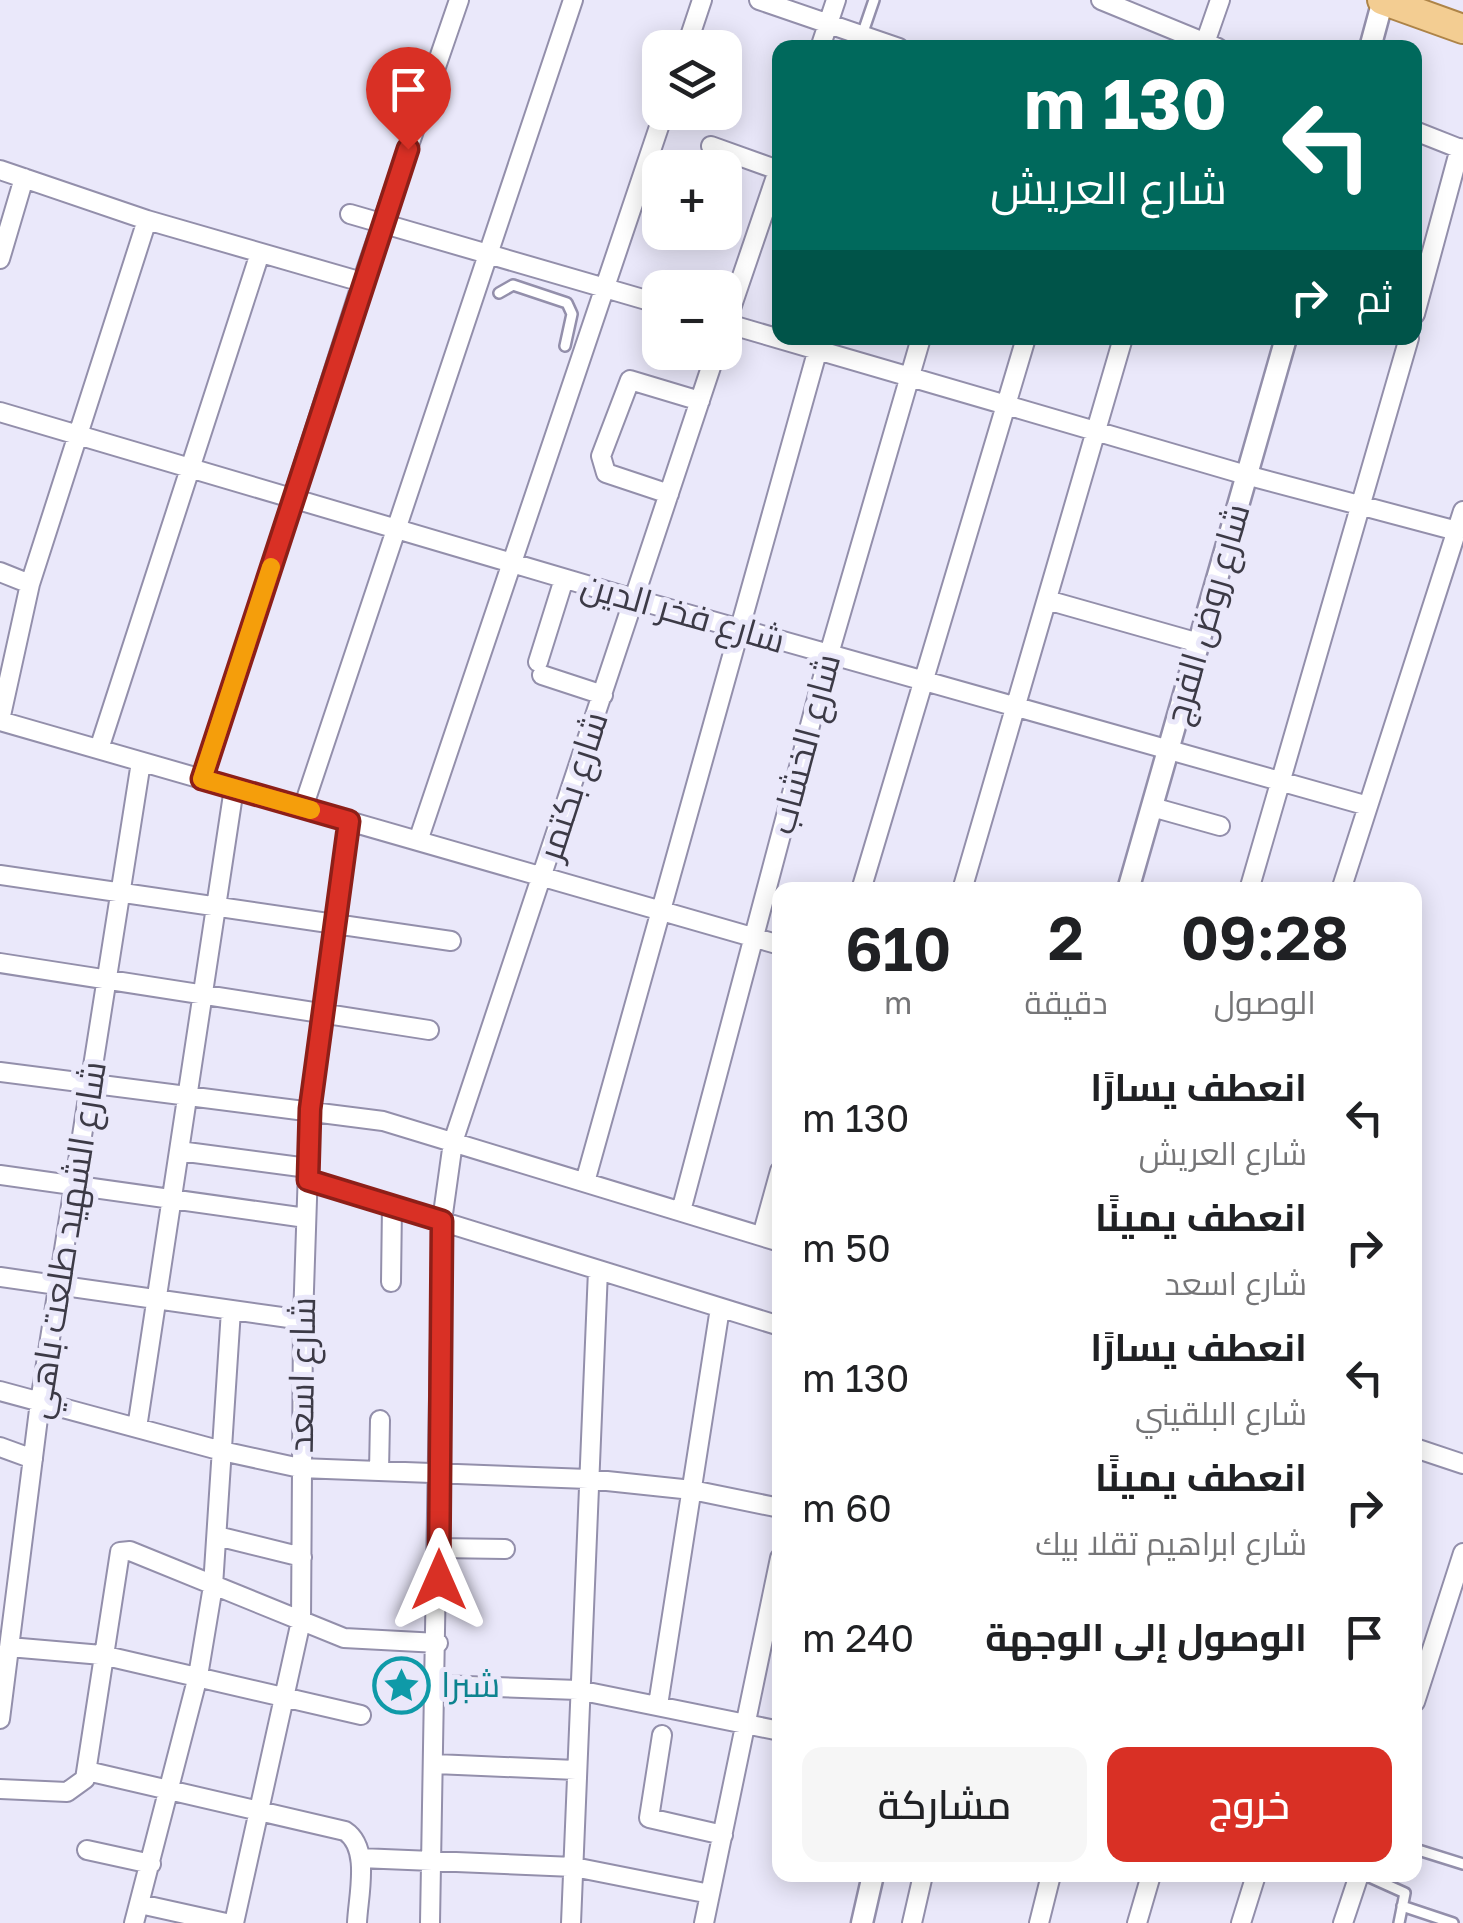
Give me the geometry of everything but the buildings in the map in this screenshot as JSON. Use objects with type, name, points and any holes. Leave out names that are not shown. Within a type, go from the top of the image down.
[{"type":"main road","points":[[1383,0],[1463,28]]},
{"type":"street","points":[[202,779],[362,282],[459,0]]},
{"type":"street","points":[[304,808],[573,0]]},
{"type":"street","points":[[692,30],[702,0]]},
{"type":"street","points":[[759,0],[876,40]]},
{"type":"street","points":[[823,40],[836,0]]},
{"type":"street","points":[[1101,0],[1200,40]]},
{"type":"street","points":[[1213,40],[1220,0]]},
{"type":"street","points":[[1372,40],[1383,0]]},
{"type":"street","points":[[418,841],[658,130]]},
{"type":"street","points":[[1422,134],[1461,149],[1422,289]]},
{"type":"street","points":[[711,146],[772,165]]},
{"type":"street","points":[[0,170],[147,220],[362,282]]},
{"type":"street","points":[[0,258],[24,178]]},
{"type":"street","points":[[742,275],[772,187]]},
{"type":"street","points":[[350,214],[642,299]]},
{"type":"street","points":[[147,220],[5,664],[0,716],[99,750],[772,943]]},
{"type":"street","points":[[99,750],[260,253]]},
{"type":"street","points":[[742,328],[772,334]]},
{"type":"street","points":[[585,1182],[819,345]]},
{"type":"street","points":[[822,345],[910,377],[1246,475],[1457,531]]},
{"type":"street","name":"شارع الخشاب","points":[[681,1211],[752,937],[919,345]]},
{"type":"street","points":[[862,882],[1024,345]]},
{"type":"street","points":[[964,882],[1121,345]]},
{"type":"street","name":"شارع روض الفرج","points":[[1130,882],[1284,345]]},
{"type":"street","points":[[1252,882],[1284,782],[1406,345]]},
{"type":"street","name":"شارع بكتمر","points":[[430,1923],[438,1686],[442,1221],[453,1142],[710,370]]},
{"type":"street","points":[[668,494],[606,473],[600,460],[607,438],[630,380],[700,401]]},
{"type":"street","name":"شارع فخر الدين","points":[[0,412],[634,599],[1368,806]]},
{"type":"street","points":[[1344,882],[1463,511]]},
{"type":"street","points":[[0,572],[30,584]]},
{"type":"street","points":[[564,578],[540,669],[603,695]]},
{"type":"street","points":[[1046,600],[1199,643]]},
{"type":"street","name":"شارع الشهيد طلعت باهي","points":[[0,1719],[9,1646],[8,1580],[33,1459],[142,762]]},
{"type":"street","points":[[136,1428],[234,788]]},
{"type":"street","points":[[1152,806],[1220,826]]},
{"type":"street","name":"شارع اسعد","points":[[230,1923],[260,1810],[301,1621],[300,1468],[310,1109],[349,821]]},
{"type":"street","points":[[0,874],[451,941]]},
{"type":"street","points":[[0,963],[429,1030]]},
{"type":"street","points":[[0,1072],[383,1121],[771,1239]]},
{"type":"street","points":[[179,1150],[308,1174],[392,1206],[772,1324]]},
{"type":"street","points":[[0,1175],[306,1218]]},
{"type":"street","points":[[391,1282],[392,1206]]},
{"type":"street","points":[[572,1923],[578,1690],[598,1270]]},
{"type":"street","points":[[0,1277],[303,1320]]},
{"type":"street","points":[[658,1705],[720,1308]]},
{"type":"street","points":[[230,1923],[137,1914],[198,1676],[213,1586],[231,1310]]},
{"type":"street","points":[[0,1391],[222,1452],[300,1468],[588,1479],[692,1490],[772,1506]]},
{"type":"street","points":[[379,1472],[380,1420]]},
{"type":"street","points":[[0,1447],[33,1459]]},
{"type":"street","points":[[1422,1450],[1463,1464]]},
{"type":"street","points":[[217,1536],[302,1557]]},
{"type":"street","points":[[439,1548],[505,1549]]},
{"type":"street","points":[[0,1788],[74,1791],[86,1771],[117,1556],[130,1551],[301,1621],[366,1642],[438,1643]]},
{"type":"street","points":[[1422,1678],[1463,1553]]},
{"type":"street","points":[[704,1923],[746,1724],[772,1624]]},
{"type":"street","points":[[9,1646],[102,1655],[360,1715]]},
{"type":"street","points":[[438,1686],[578,1690],[772,1729]]},
{"type":"street","points":[[662,1735],[649,1818],[723,1835]]},
{"type":"street","points":[[435,1764],[576,1770]]},
{"type":"street","points":[[86,1771],[345,1831],[355,1839],[360,1858],[357,1923]]},
{"type":"street","points":[[87,1850],[150,1864]]},
{"type":"street","points":[[360,1858],[574,1867],[710,1894]]},
{"type":"street","points":[[862,1923],[871,1882]]},
{"type":"street","points":[[912,1923],[921,1882]]},
{"type":"street","points":[[1038,1923],[1049,1882]]},
{"type":"street","points":[[1137,1923],[1149,1882]]},
{"type":"street","points":[[1241,1923],[1254,1882]]},
{"type":"street","points":[[1344,1923],[1359,1882]]},
{"type":"lane","points":[[862,35],[874,0]]},
{"type":"lane","points":[[541,294],[548,272]]},
{"type":"lane","points":[[499,293],[512,284],[571,306],[564,346]]},
{"type":"lane","points":[[1422,1850],[1463,1864]]},
{"type":"lane","points":[[1381,1882],[1402,1890],[1399,1923]]},
{"type":"lane","points":[[1402,1906],[1453,1923]]},
{"type":"slow traffic","points":[[271,567],[202,779],[311,810]]},
{"type":"place","name":"شبرا","points":[[402,1685]]},
{"type":"route","points":[[408,149],[202,779],[349,821],[310,1109],[308,1180],[442,1221],[439,1580]]}]
